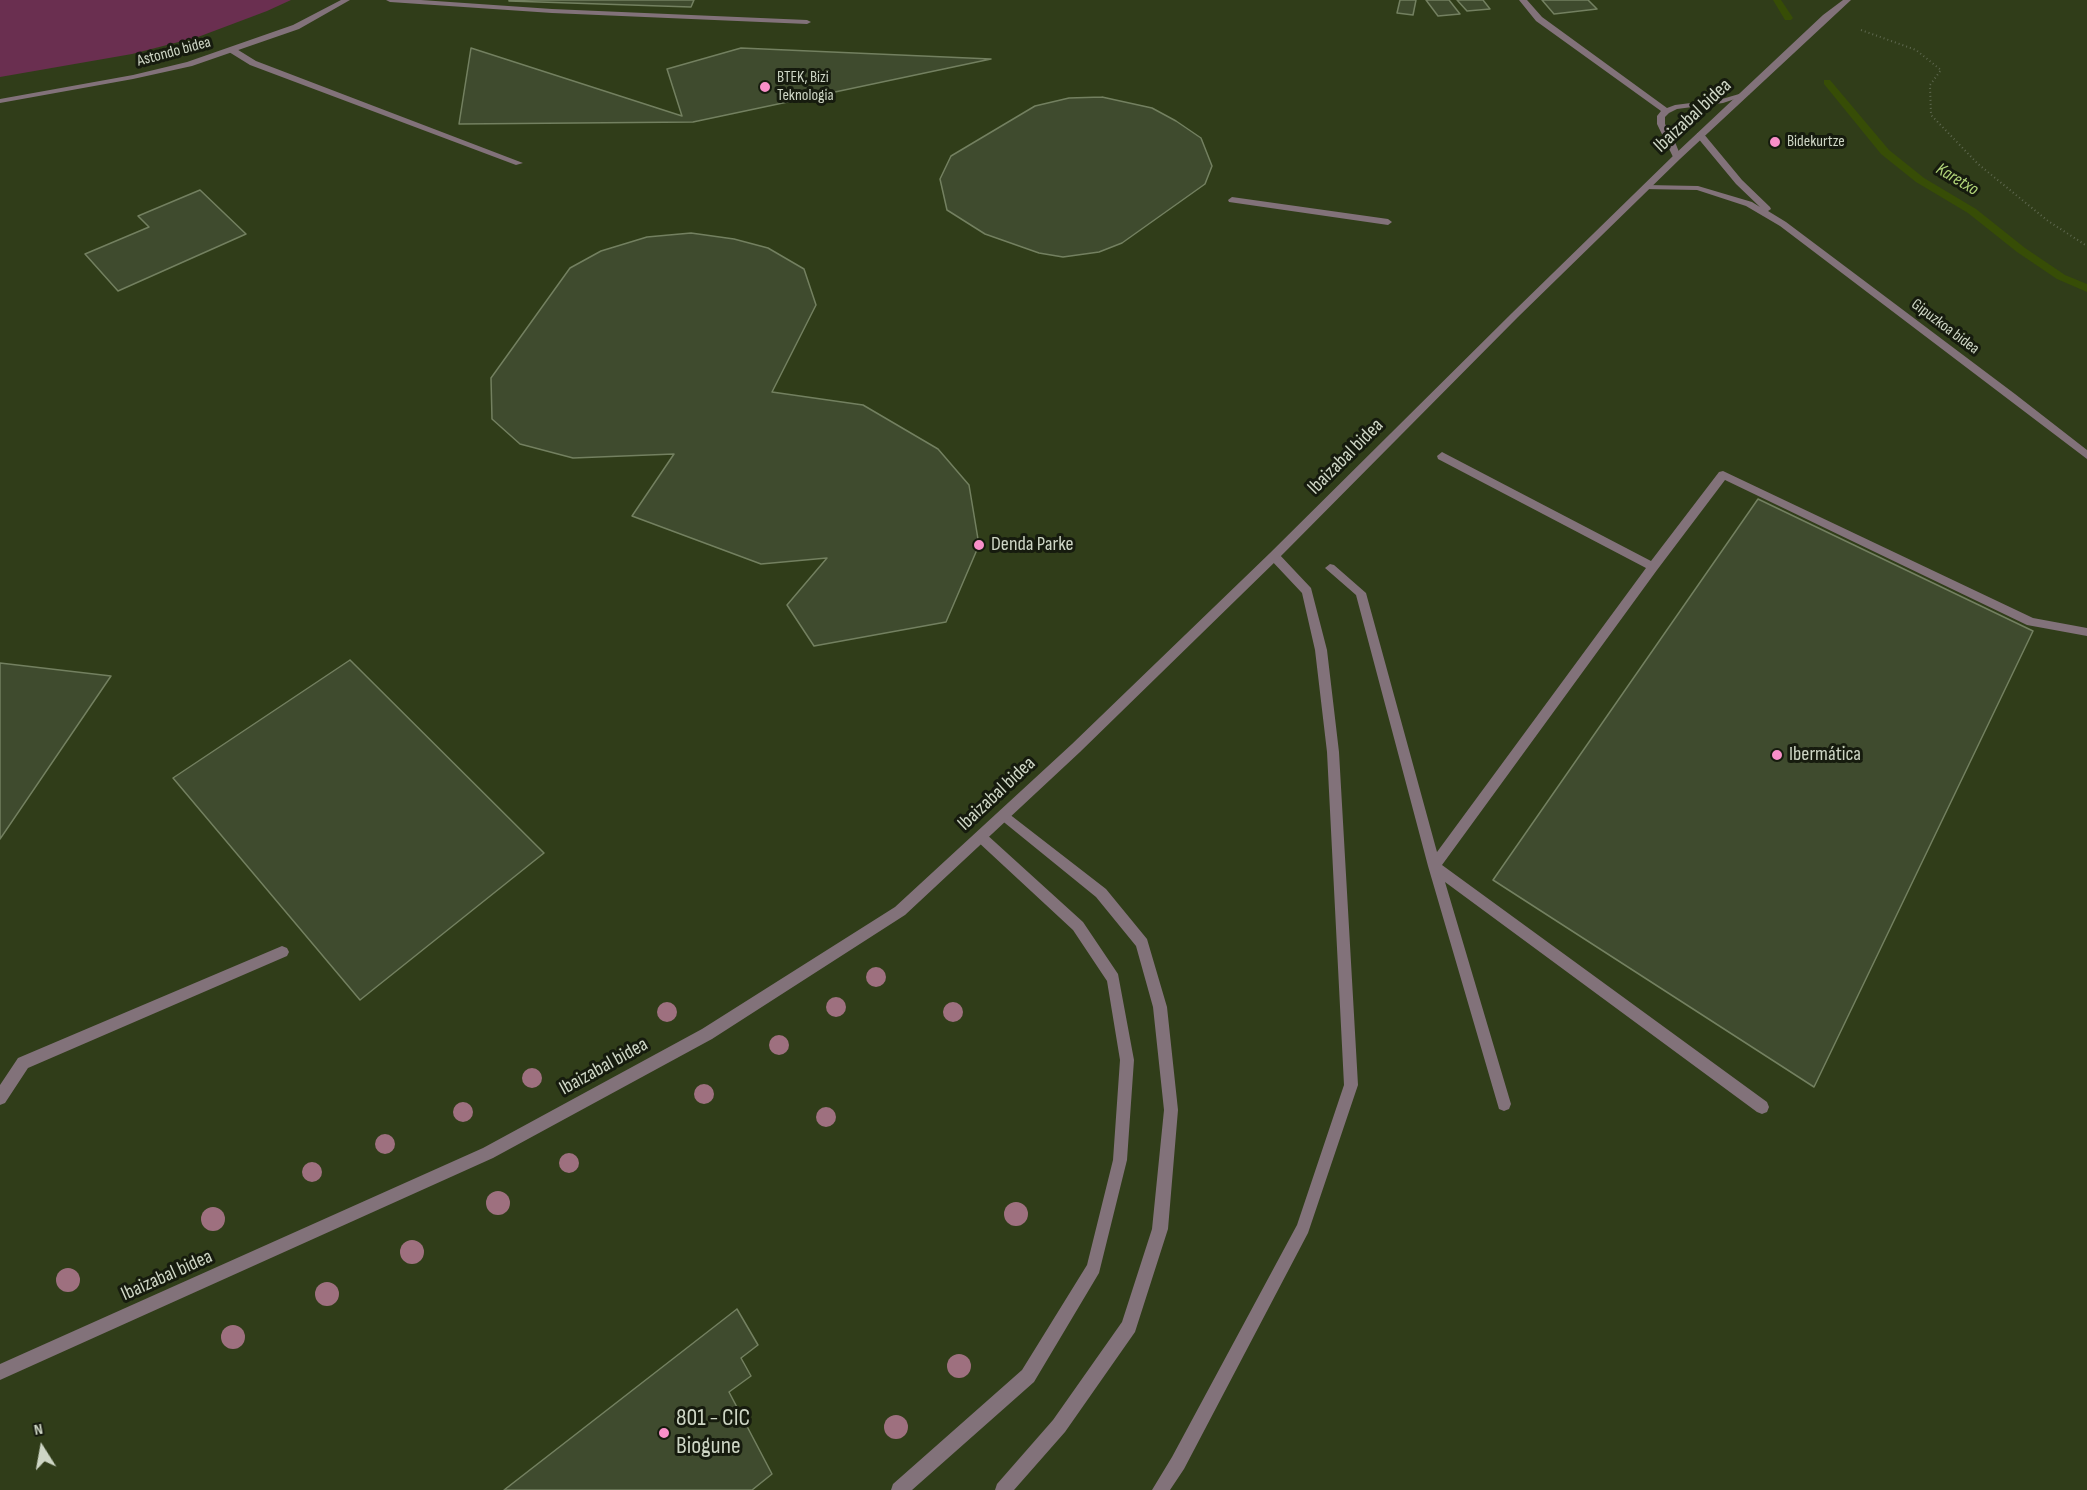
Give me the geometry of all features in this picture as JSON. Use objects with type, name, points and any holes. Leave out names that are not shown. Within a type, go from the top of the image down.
[{"type":"street","name":"Astondo bidea","points":[[0,101],[133,77],[232,50],[296,27],[346,0]]},
{"type":"street","points":[[390,0],[552,11],[807,22]]},
{"type":"street","points":[[1523,0],[1539,19],[1666,111]]},
{"type":"street","name":"Ibaizabal bidea","points":[[0,1372],[488,1153],[706,1034],[900,911],[1005,815],[1274,556],[1490,339],[1677,157],[1847,0]]},
{"type":"street","points":[[232,50],[253,63],[519,163]]},
{"type":"street","points":[[1677,157],[1669,137],[1660,124],[1661,116],[1666,111],[1687,105],[1723,102],[1746,94]]},
{"type":"street","name":"Gipuzkoa bidea","points":[[1700,135],[1739,182],[1783,224]]},
{"type":"street","name":"Gipuzkoa bidea","points":[[1647,187],[1698,188],[1749,204],[1783,224],[2087,455]]},
{"type":"street","points":[[1232,200],[1388,222]]},
{"type":"street","points":[[1442,456],[1653,567]]},
{"type":"street","points":[[1434,866],[1723,475],[2031,622],[2087,632]]},
{"type":"street","points":[[1160,1490],[1178,1463],[1303,1228],[1351,1085],[1333,752],[1321,650],[1307,591],[1274,556]]},
{"type":"street","points":[[1330,568],[1361,593],[1434,866],[1504,1104]]},
{"type":"street","points":[[1003,1490],[1059,1426],[1129,1326],[1160,1229],[1171,1110],[1160,1007],[1142,943],[1101,892],[1005,815]]},
{"type":"street","points":[[899,1490],[1028,1376],[1095,1268],[1120,1160],[1127,1060],[1113,979],[1078,926],[981,837]]},
{"type":"street","points":[[1434,866],[1762,1107]]},
{"type":"street","points":[[0,1098],[23,1063],[282,952]]},
{"type":"path","points":[[1858,28],[1916,50],[1941,70],[1929,85],[1931,115],[1978,164],[2048,221],[2087,246]]},
{"type":"shaded area","points":[[0,0],[2087,0],[2087,1490],[0,1490]]},
{"type":"shaded area","points":[[0,0],[291,0],[198,37],[132,54],[0,77]]},
{"type":"building","points":[[509,0],[694,0],[691,7],[509,1]]},
{"type":"building","points":[[1400,0],[1416,0],[1413,15],[1397,13]]},
{"type":"building","points":[[1426,0],[1449,0],[1460,14],[1438,16]]},
{"type":"building","points":[[1457,0],[1483,0],[1490,9],[1467,11]]},
{"type":"building","points":[[1542,0],[1588,0],[1597,9],[1554,14]]},
{"type":"building","name":"BTEK, Bizi Teknologia","points":[[471,48],[682,116],[667,69],[741,48],[991,59],[693,122],[459,124]]},
{"type":"building","points":[[1102,97],[1152,108],[1201,138],[1212,166],[1205,184],[1122,243],[1099,252],[1063,257],[1039,253],[985,234],[947,210],[940,179],[951,156],[1035,106],[1069,98]]},
{"type":"building","points":[[200,190],[246,234],[118,291],[85,254],[149,227],[138,216]]},
{"type":"building","points":[[691,233],[734,239],[768,248],[804,269],[816,305],[772,392],[863,405],[938,449],[969,485],[979,545],[946,622],[814,646],[787,605],[827,558],[761,564],[632,516],[674,454],[573,458],[520,444],[492,419],[491,378],[570,268],[601,251],[647,237]]},
{"type":"building","name":"Ibermática","points":[[1758,499],[2033,631],[1814,1087],[1493,880]]},
{"type":"building","points":[[350,660],[544,853],[360,1000],[173,778]]},
{"type":"building","points":[[0,663],[111,676],[0,839]]},
{"type":"building","name":"801 - CIC Biogune","points":[[737,1309],[758,1345],[741,1358],[751,1376],[729,1392],[772,1474],[752,1490],[504,1490]]},
{"type":"waterway","name":"Karetxo","points":[[1777,0],[1788,18]]},
{"type":"waterway","name":"Karetxo","points":[[1827,82],[1885,152],[1920,180],[1972,211],[2021,250],[2061,277],[2087,288]]},
{"type":"place","name":"BTEK, Bizi Teknologia","points":[[765,87]]},
{"type":"place","name":"Bidekurtze","points":[[1775,142]]},
{"type":"place","name":"Denda Parke","points":[[979,545]]},
{"type":"place","name":"Ibermática","points":[[1777,755]]},
{"type":"place","name":"801 - CIC Biogune","points":[[664,1433]]}]
